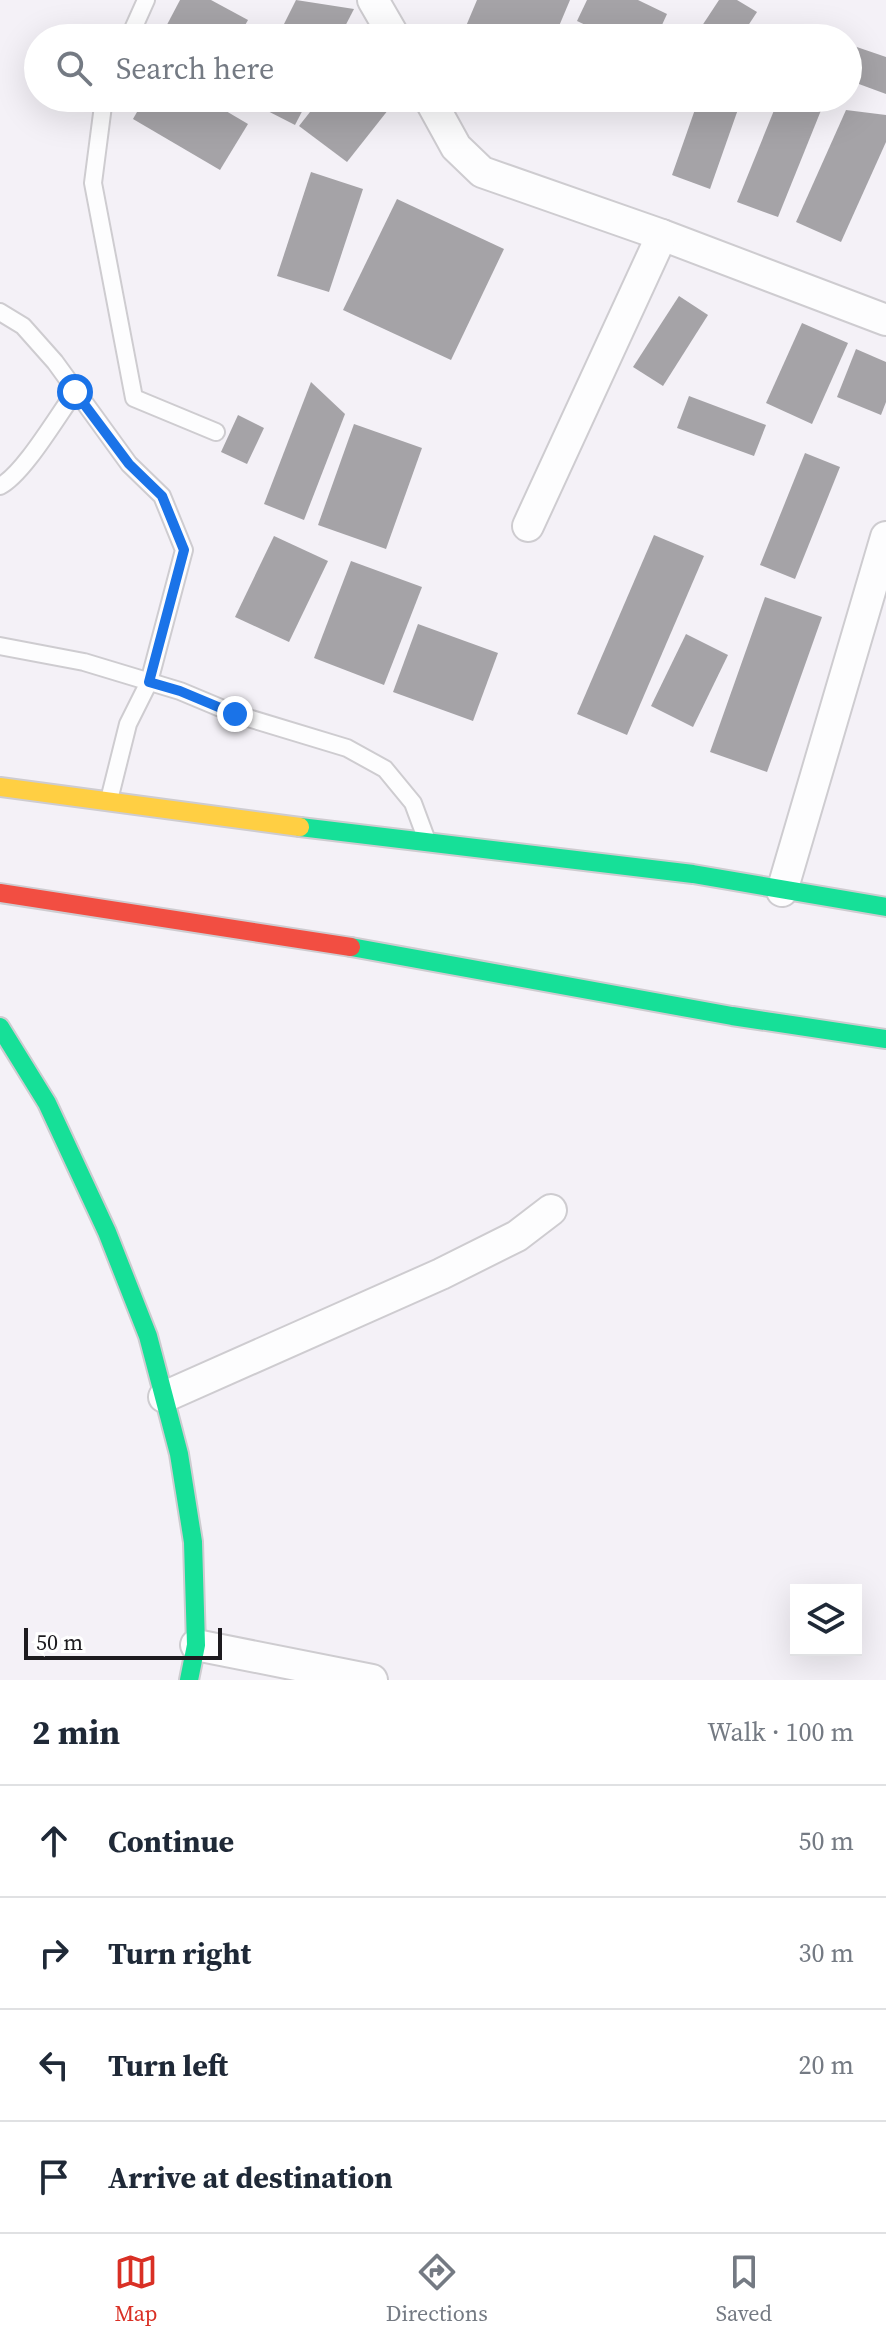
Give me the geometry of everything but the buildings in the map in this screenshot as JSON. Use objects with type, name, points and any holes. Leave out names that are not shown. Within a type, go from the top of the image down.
[{"type":"street","points":[[373,0],[387,24]]},
{"type":"street","points":[[437,112],[456,147],[482,172],[662,235],[886,320]]},
{"type":"street","points":[[528,526],[662,235]]},
{"type":"street","points":[[782,891],[886,537]]},
{"type":"street","points":[[0,787],[693,874],[886,907]]},
{"type":"street","points":[[0,893],[333,944],[732,1016],[886,1039]]},
{"type":"street","points":[[0,1027],[47,1103],[107,1232],[148,1336],[179,1454],[193,1542],[196,1645],[189,1680]]},
{"type":"street","points":[[164,1397],[441,1274],[517,1236],[551,1210]]},
{"type":"street","points":[[196,1645],[372,1680]]},
{"type":"lane","points":[[135,24],[146,0]]},
{"type":"lane","points":[[102,112],[93,183],[134,398],[216,432]]},
{"type":"lane","points":[[0,312],[23,326],[55,362],[129,464],[162,496],[184,550],[149,682],[128,724],[108,801]]},
{"type":"lane","points":[[0,486],[9,482],[25,462],[75,392]]},
{"type":"lane","points":[[0,646],[84,662],[180,691],[235,714],[347,748],[385,769],[413,803],[429,843]]},
{"type":"traffic: fast","points":[[300,827],[693,874],[886,907]]},
{"type":"traffic: fast","points":[[351,947],[732,1016],[886,1039]]},
{"type":"traffic: fast","points":[[0,1027],[47,1103],[107,1232],[148,1336],[179,1454],[193,1542],[196,1645],[189,1680]]},
{"type":"traffic: slow","points":[[0,787],[300,827]]},
{"type":"traffic: jam","points":[[0,893],[351,947]]},
{"type":"route","points":[[75,392],[129,464],[162,496],[184,550],[149,682],[235,714]]}]
